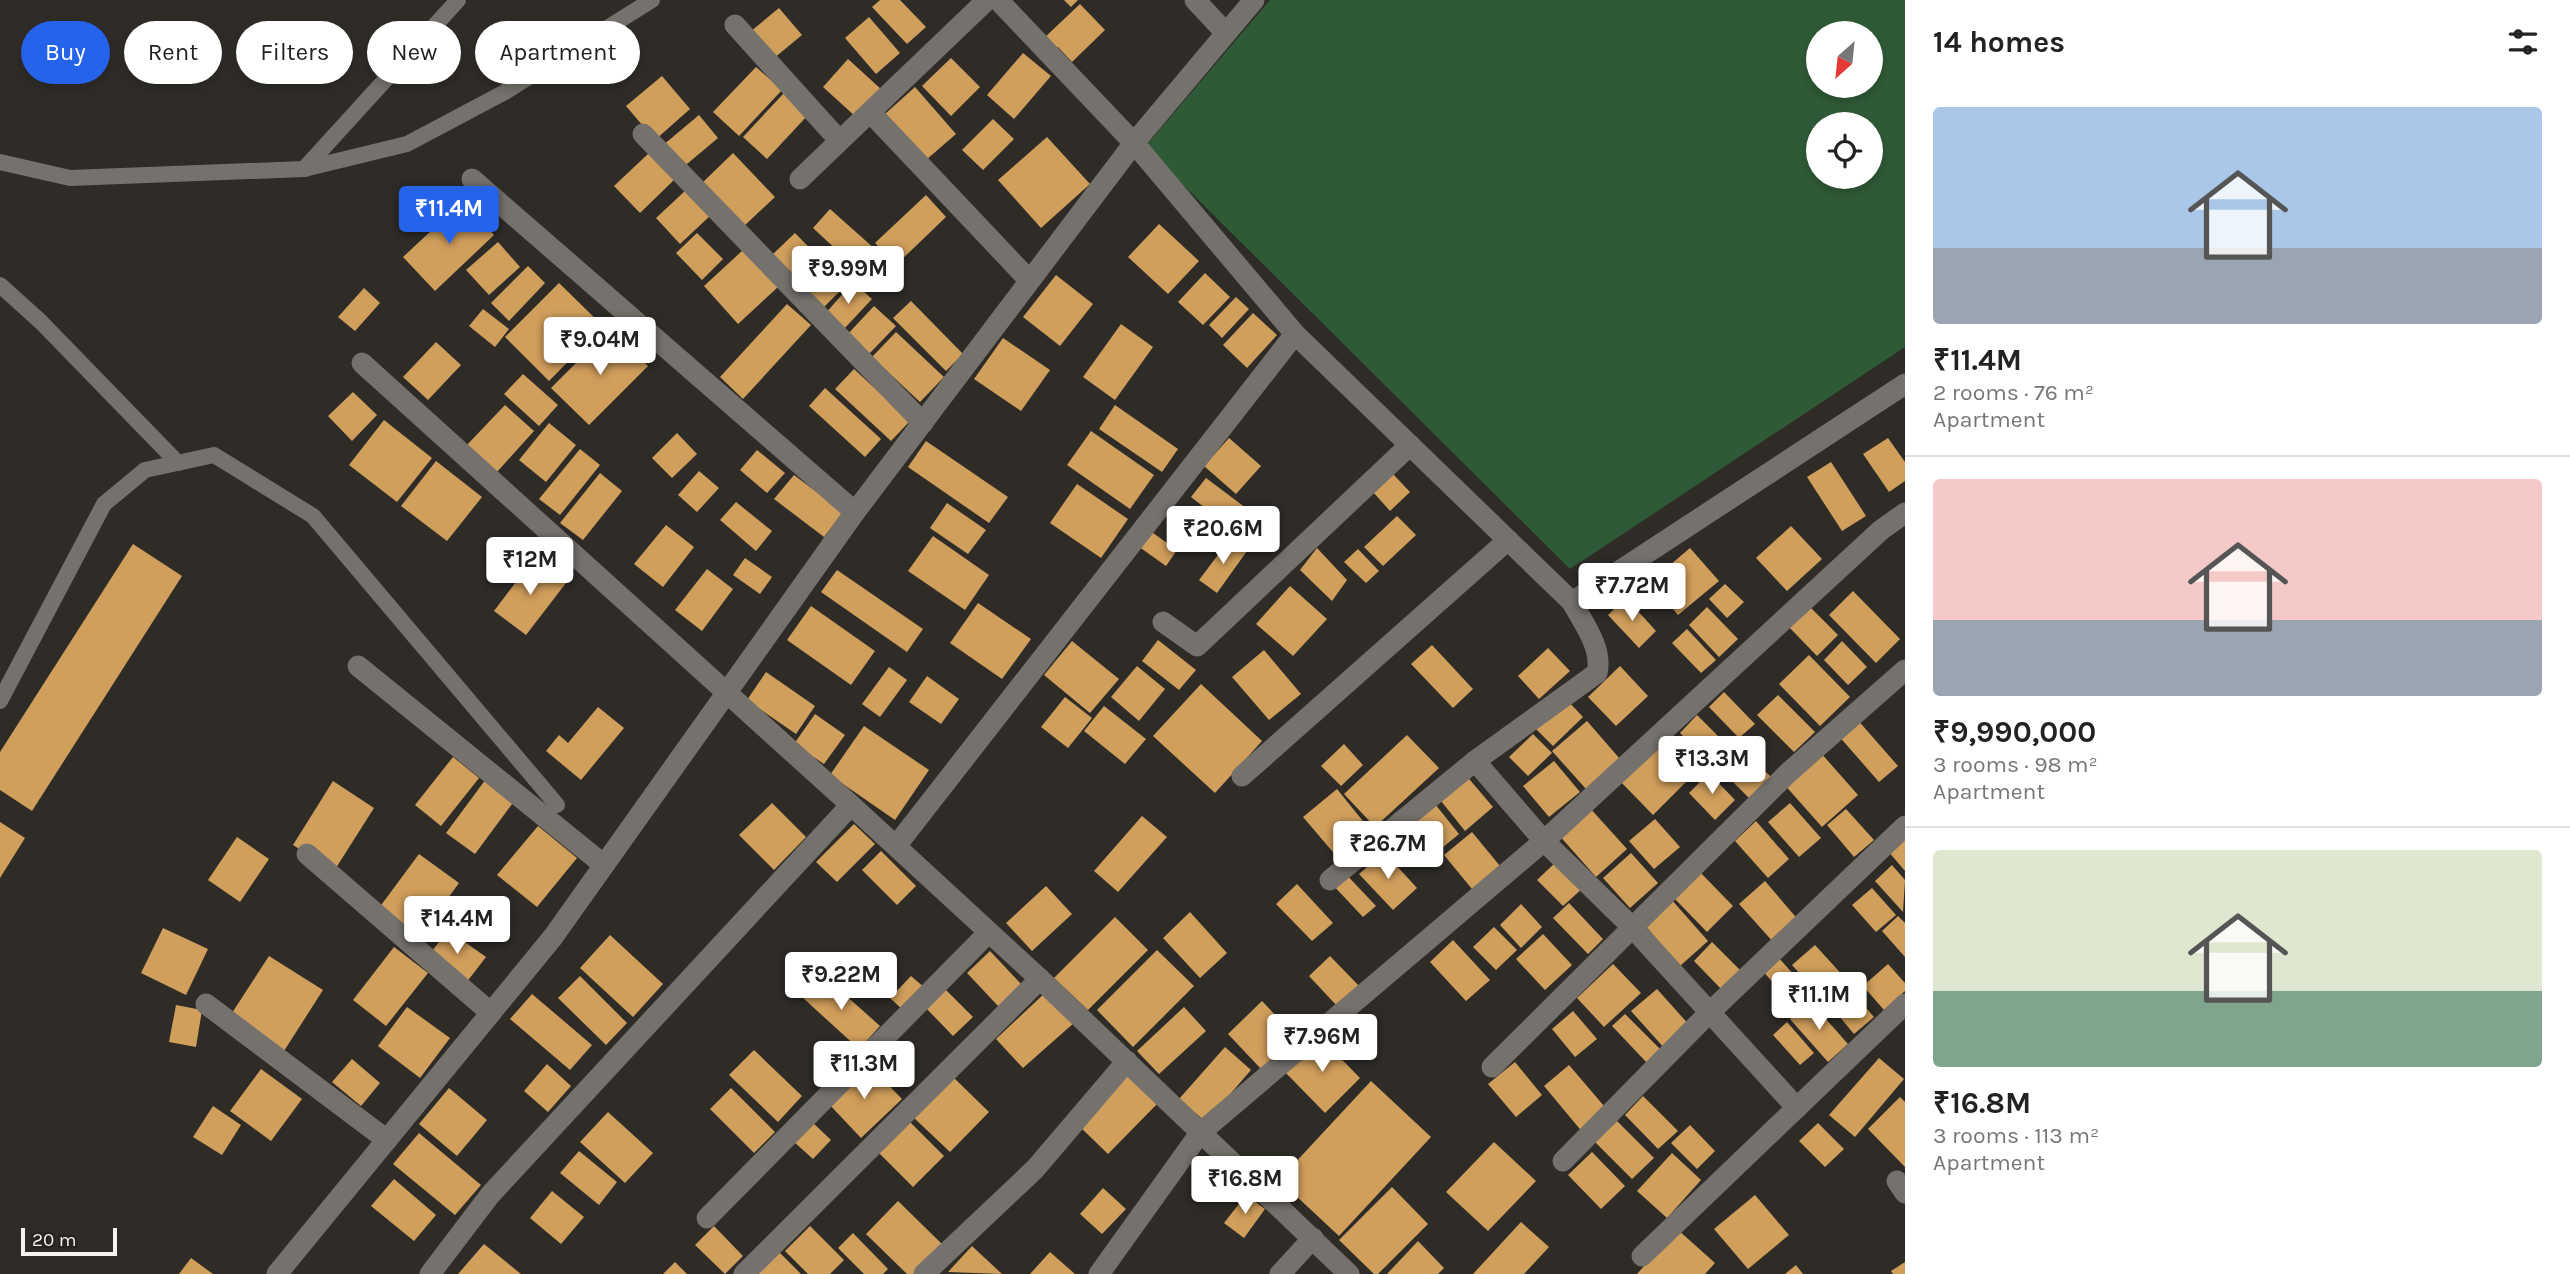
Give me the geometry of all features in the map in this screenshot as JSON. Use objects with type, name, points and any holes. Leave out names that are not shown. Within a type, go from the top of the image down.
[{"type":"street","points":[[800,179],[838,139],[871,113],[987,0]]},
{"type":"street","points":[[998,0],[1133,143],[1295,334],[1572,601],[1596,647],[1600,660],[1597,673],[1475,761],[1330,880]]},
{"type":"street","points":[[1195,0],[1225,32]]},
{"type":"street","points":[[277,1274],[553,937],[855,512],[1133,143],[1254,0]]},
{"type":"street","points":[[735,24],[838,139]]},
{"type":"street","points":[[871,113],[1029,280]]},
{"type":"street","points":[[643,134],[923,423]]},
{"type":"street","points":[[472,179],[855,512]]},
{"type":"street","points":[[896,846],[1295,334]]},
{"type":"street","points":[[362,363],[896,846],[1127,1061],[1349,1274]]},
{"type":"street","points":[[1572,601],[1905,384]]},
{"type":"street","points":[[1163,622],[1196,646],[1410,445]]},
{"type":"street","points":[[1099,1274],[1200,1133],[1544,841],[1881,530],[1905,513]]},
{"type":"street","points":[[1242,776],[1507,540]]},
{"type":"street","points":[[358,666],[604,865]]},
{"type":"street","points":[[1492,1067],[1630,926],[1788,773],[1905,670]]},
{"type":"street","points":[[1475,761],[1544,841],[1630,926],[1797,1108]]},
{"type":"street","points":[[430,1274],[490,1195],[851,805]]},
{"type":"street","points":[[1563,1161],[1710,1012],[1905,826]]},
{"type":"street","points":[[307,854],[491,1013]]},
{"type":"street","points":[[706,1218],[988,933]]},
{"type":"street","points":[[744,1274],[1040,979]]},
{"type":"street","points":[[206,1004],[387,1140]]},
{"type":"street","points":[[1642,1256],[1905,1004]]},
{"type":"street","points":[[924,1274],[1035,1169],[1127,1061]]},
{"type":"street","points":[[1280,1274],[1313,1238]]},
{"type":"lane","points":[[304,169],[458,0]]},
{"type":"lane","points":[[0,162],[70,178],[304,169],[407,144],[505,92],[652,0]]},
{"type":"lane","points":[[0,285],[41,322],[178,463]]},
{"type":"lane","points":[[0,701],[104,504],[145,470],[214,455],[313,516],[557,805]]},
{"type":"green space","points":[[1270,0],[1905,0],[1905,347],[1570,569],[1145,147]]},
{"type":"building","points":[[880,0],[900,0],[926,27],[907,44],[872,7]]},
{"type":"building","points":[[1064,0],[1078,0],[1071,7]]},
{"type":"building","points":[[1080,4],[1105,30],[1072,62],[1058,47],[1053,51],[1042,40]]},
{"type":"building","points":[[779,8],[802,35],[773,59],[750,32]]},
{"type":"building","points":[[869,17],[900,53],[876,74],[845,38]]},
{"type":"building","points":[[1023,53],[1051,76],[1014,119],[987,95]]},
{"type":"building","points":[[951,58],[980,87],[951,116],[922,86]]},
{"type":"building","points":[[848,59],[882,90],[856,117],[823,87]]},
{"type":"building","points":[[756,67],[782,90],[739,136],[713,112]]},
{"type":"building","points":[[662,76],[690,109],[655,140],[626,106]]},
{"type":"building","points":[[915,87],[956,134],[926,160],[885,114]]},
{"type":"building","points":[[784,93],[808,115],[767,159],[743,137]]},
{"type":"building","points":[[699,115],[718,138],[681,169],[662,146]]},
{"type":"building","points":[[993,119],[1014,139],[983,170],[962,150]]},
{"type":"building","points":[[1047,137],[1090,184],[1041,228],[998,180]]},
{"type":"building","points":[[649,153],[675,179],[640,213],[614,186]]},
{"type":"building","points":[[733,153],[775,197],[743,227],[701,184]]},
{"type":"building","points":[[686,190],[711,215],[680,244],[656,218]]},
{"type":"building","points":[[926,195],[946,217],[896,265],[875,243]]},
{"type":"building","points":[[463,201],[494,235],[435,291],[403,257]]},
{"type":"building","points":[[830,209],[875,249],[857,269],[813,228]]},
{"type":"building","points":[[1159,224],[1199,261],[1168,294],[1128,257]]},
{"type":"building","points":[[697,233],[723,259],[702,280],[676,253]]},
{"type":"building","points":[[795,233],[846,285],[824,307],[773,254]]},
{"type":"building","points":[[498,242],[520,267],[489,295],[466,270]]},
{"type":"building","points":[[743,250],[778,287],[738,324],[704,286]]},
{"type":"building","points":[[528,266],[545,283],[509,321],[491,303]]},
{"type":"building","points":[[1205,273],[1230,297],[1203,325],[1178,302]]},
{"type":"building","points":[[1056,275],[1093,304],[1060,346],[1023,317]]},
{"type":"building","points":[[853,282],[872,299],[843,330],[825,314]]},
{"type":"building","points":[[559,283],[603,326],[549,381],[505,337]]},
{"type":"building","points":[[364,288],[380,303],[355,331],[338,317]]},
{"type":"building","points":[[1236,297],[1249,309],[1222,338],[1209,325]]},
{"type":"building","points":[[911,301],[963,354],[946,371],[893,318]]},
{"type":"building","points":[[787,304],[811,325],[743,399],[720,377]]},
{"type":"building","points":[[874,306],[896,326],[868,355],[846,336]]},
{"type":"building","points":[[483,309],[509,329],[495,347],[469,326]]},
{"type":"building","points":[[1253,313],[1277,335],[1247,368],[1223,345]]},
{"type":"building","points":[[1121,324],[1153,347],[1115,400],[1083,377]]},
{"type":"building","points":[[610,329],[648,366],[589,425],[551,388]]},
{"type":"building","points":[[896,332],[944,377],[920,402],[872,357]]},
{"type":"building","points":[[1003,338],[1050,370],[1021,411],[974,379]]},
{"type":"building","points":[[436,342],[461,365],[428,400],[403,377]]},
{"type":"building","points":[[854,369],[910,421],[891,441],[835,389]]},
{"type":"building","points":[[523,374],[558,405],[539,426],[504,394]]},
{"type":"building","points":[[825,388],[881,439],[865,457],[809,406]]},
{"type":"building","points":[[353,392],[377,415],[352,441],[328,416]]},
{"type":"building","points":[[505,405],[534,431],[496,473],[466,446]]},
{"type":"building","points":[[1115,405],[1178,449],[1162,472],[1099,429]]},
{"type":"building","points":[[384,420],[432,458],[397,502],[349,465]]},
{"type":"building","points":[[549,423],[576,445],[546,482],[519,460]]},
{"type":"building","points":[[1091,431],[1154,475],[1130,509],[1067,465]]},
{"type":"building","points":[[677,433],[697,454],[672,478],[652,458]]},
{"type":"building","points":[[1229,438],[1261,466],[1236,494],[1204,466]]},
{"type":"building","points":[[1888,438],[1905,462],[1905,481],[1889,492],[1863,454]]},
{"type":"building","points":[[926,441],[1008,497],[989,523],[908,467]]},
{"type":"building","points":[[580,449],[600,465],[560,515],[539,499]]},
{"type":"building","points":[[757,450],[785,473],[767,493],[740,470]]},
{"type":"building","points":[[436,461],[482,497],[447,541],[401,506]]},
{"type":"building","points":[[1831,462],[1866,516],[1842,531],[1807,477]]},
{"type":"building","points":[[699,471],[719,488],[697,512],[678,495]]},
{"type":"building","points":[[600,473],[622,491],[583,540],[560,523]]},
{"type":"building","points":[[1393,474],[1410,492],[1390,511],[1373,492]]},
{"type":"building","points":[[794,475],[843,512],[824,537],[774,499]]},
{"type":"building","points":[[1206,478],[1246,508],[1231,528],[1191,497]]},
{"type":"building","points":[[1077,484],[1128,519],[1101,558],[1050,523]]},
{"type":"building","points":[[736,502],[772,531],[756,551],[720,520]]},
{"type":"building","points":[[947,503],[986,530],[968,554],[930,528]]},
{"type":"building","points":[[1397,516],[1416,535],[1383,566],[1364,547]]},
{"type":"building","points":[[666,525],[694,547],[663,587],[634,564]]},
{"type":"building","points":[[1791,526],[1822,559],[1787,591],[1756,558]]},
{"type":"building","points":[[1146,528],[1177,550],[1166,566],[1135,544]]},
{"type":"building","points":[[933,536],[989,575],[965,610],[908,571]]},
{"type":"building","points":[[1230,539],[1247,551],[1217,593],[1199,580]]},
{"type":"building","points":[[133,544],[182,576],[32,811],[0,790],[0,752]]},
{"type":"building","points":[[1317,548],[1347,580],[1332,601],[1300,570]]},
{"type":"building","points":[[1690,548],[1719,581],[1678,615],[1650,582]]},
{"type":"building","points":[[1358,549],[1379,571],[1366,583],[1344,562]]},
{"type":"building","points":[[534,558],[566,583],[526,635],[494,611]]},
{"type":"building","points":[[745,558],[772,577],[760,594],[733,575]]},
{"type":"building","points":[[707,569],[733,589],[702,631],[675,610]]},
{"type":"building","points":[[837,570],[923,629],[907,652],[821,592]]},
{"type":"building","points":[[1725,584],[1744,602],[1727,618],[1709,599]]},
{"type":"building","points":[[1290,586],[1327,619],[1293,656],[1256,624]]},
{"type":"building","points":[[1853,591],[1900,639],[1876,663],[1829,615]]},
{"type":"building","points":[[1626,598],[1656,631],[1639,648],[1608,615]]},
{"type":"building","points":[[978,603],[1031,639],[1002,679],[950,643]]},
{"type":"building","points":[[1808,605],[1838,635],[1817,656],[1787,625]]},
{"type":"building","points":[[811,606],[875,651],[851,685],[787,640]]},
{"type":"building","points":[[1707,607],[1738,639],[1719,657],[1689,625]]},
{"type":"building","points":[[1687,629],[1716,660],[1701,673],[1672,643]]},
{"type":"building","points":[[1158,640],[1196,670],[1179,690],[1142,661]]},
{"type":"building","points":[[1072,641],[1119,679],[1090,713],[1044,675]]},
{"type":"building","points":[[1842,641],[1867,667],[1848,685],[1824,660]]},
{"type":"building","points":[[1432,645],[1473,689],[1453,708],[1411,664]]},
{"type":"building","points":[[1548,648],[1570,671],[1539,699],[1518,676]]},
{"type":"building","points":[[1264,650],[1301,694],[1269,720],[1232,677]]},
{"type":"building","points":[[1809,655],[1850,697],[1820,726],[1779,684]]},
{"type":"building","points":[[1137,666],[1165,689],[1139,721],[1111,697]]},
{"type":"building","points":[[1620,666],[1648,696],[1616,726],[1588,697]]},
{"type":"building","points":[[889,667],[907,680],[880,717],[862,704]]},
{"type":"building","points":[[766,672],[815,706],[796,734],[747,700]]},
{"type":"building","points":[[927,676],[959,699],[941,724],[909,702]]},
{"type":"building","points":[[1201,684],[1262,741],[1215,793],[1153,736]]},
{"type":"building","points":[[1724,692],[1755,724],[1739,738],[1709,707]]},
{"type":"building","points":[[1778,695],[1815,732],[1794,752],[1757,715]]},
{"type":"building","points":[[1065,697],[1092,718],[1068,748],[1041,727]]},
{"type":"building","points":[[1567,700],[1583,717],[1553,746],[1536,729]]},
{"type":"building","points":[[1104,706],[1146,739],[1125,764],[1084,731]]},
{"type":"building","points":[[598,707],[624,728],[581,780],[546,751],[559,735],[568,743]]},
{"type":"building","points":[[815,714],[845,735],[824,764],[794,744]]},
{"type":"building","points":[[1697,715],[1730,748],[1712,765],[1680,733]]},
{"type":"building","points":[[1856,718],[1898,766],[1879,782],[1837,734]]},
{"type":"building","points":[[1587,721],[1620,759],[1586,789],[1552,751]]},
{"type":"building","points":[[864,726],[929,770],[895,820],[830,775]]},
{"type":"building","points":[[1533,734],[1552,753],[1528,776],[1509,757]]},
{"type":"building","points":[[1407,735],[1439,768],[1375,827],[1344,794]]},
{"type":"building","points":[[1660,740],[1694,774],[1653,815],[1619,780]]},
{"type":"building","points":[[1344,744],[1363,765],[1341,786],[1321,766]]},
{"type":"building","points":[[1741,747],[1771,777],[1749,798],[1719,768]]},
{"type":"building","points":[[1820,752],[1858,795],[1822,827],[1783,783]]},
{"type":"building","points":[[453,757],[479,778],[441,826],[415,805]]},
{"type":"building","points":[[1554,761],[1580,792],[1549,817],[1523,786]]},
{"type":"building","points":[[1464,773],[1493,807],[1465,831],[1437,796]]},
{"type":"building","points":[[1709,773],[1735,800],[1715,820],[1689,793]]},
{"type":"building","points":[[486,779],[515,800],[475,854],[446,833]]},
{"type":"building","points":[[333,781],[374,808],[334,871],[293,845]]},
{"type":"building","points":[[1337,789],[1371,831],[1338,858],[1303,817]]},
{"type":"building","points":[[772,803],[806,837],[774,870],[739,835]]},
{"type":"building","points":[[1790,803],[1821,838],[1799,857],[1768,822]]},
{"type":"building","points":[[1435,804],[1459,834],[1436,853],[1411,823]]},
{"type":"building","points":[[1589,807],[1627,849],[1596,877],[1558,834]]},
{"type":"building","points":[[1846,809],[1874,840],[1854,857],[1827,825]]},
{"type":"building","points":[[1142,816],[1167,837],[1118,892],[1094,871]]},
{"type":"building","points":[[1655,819],[1680,847],[1654,869],[1629,841]]},
{"type":"building","points":[[1756,821],[1789,859],[1768,878],[1735,841]]},
{"type":"building","points":[[0,822],[25,838],[0,878]]},
{"type":"building","points":[[854,824],[875,844],[837,882],[816,862]]},
{"type":"building","points":[[538,826],[577,858],[537,907],[497,875]]},
{"type":"building","points":[[1472,832],[1500,866],[1472,889],[1444,855]]},
{"type":"building","points":[[1905,836],[1905,871],[1888,851]]},
{"type":"building","points":[[237,837],[269,859],[240,902],[208,880]]},
{"type":"building","points":[[881,851],[916,886],[897,905],[862,870]]},
{"type":"building","points":[[1384,852],[1417,888],[1393,910],[1359,874]]},
{"type":"building","points":[[1631,853],[1658,883],[1630,908],[1603,878]]},
{"type":"building","points":[[419,854],[459,883],[417,941],[376,912]]},
{"type":"building","points":[[1558,860],[1584,887],[1563,906],[1537,880]]},
{"type":"building","points":[[1892,865],[1905,880],[1903,912],[1875,881]]},
{"type":"building","points":[[1697,869],[1733,906],[1707,932],[1671,895]]},
{"type":"building","points":[[1342,870],[1376,906],[1363,917],[1330,882]]},
{"type":"building","points":[[1765,881],[1800,922],[1775,944],[1739,904]]},
{"type":"building","points":[[1297,884],[1333,923],[1312,941],[1276,904]]},
{"type":"building","points":[[1046,886],[1072,914],[1032,951],[1006,923]]},
{"type":"building","points":[[1872,888],[1896,915],[1876,932],[1852,905]]},
{"type":"building","points":[[1671,899],[1708,941],[1680,966],[1643,923]]},
{"type":"building","points":[[1569,903],[1603,939],[1588,954],[1553,918]]},
{"type":"building","points":[[1521,904],[1542,927],[1521,948],[1500,925]]},
{"type":"building","points":[[1190,912],[1227,953],[1200,978],[1163,938]]},
{"type":"building","points":[[1898,916],[1905,923],[1905,957],[1882,931]]},
{"type":"building","points":[[1115,917],[1148,950],[1088,1010],[1054,978]]},
{"type":"building","points":[[1494,927],[1517,950],[1496,970],[1473,947]]},
{"type":"building","points":[[163,928],[208,949],[186,995],[141,973]]},
{"type":"building","points":[[448,930],[486,957],[466,983],[429,955]]},
{"type":"building","points":[[1543,934],[1572,965],[1545,990],[1516,959]]},
{"type":"building","points":[[610,935],[663,984],[633,1017],[580,968]]},
{"type":"building","points":[[1453,940],[1490,980],[1466,1001],[1430,962]]},
{"type":"building","points":[[1712,942],[1743,973],[1724,992],[1694,961]]},
{"type":"building","points":[[1815,945],[1846,979],[1823,1000],[1792,965]]},
{"type":"building","points":[[394,947],[428,973],[386,1026],[353,1000]]},
{"type":"building","points":[[1157,950],[1194,986],[1133,1047],[1097,1010]]},
{"type":"building","points":[[990,951],[1022,985],[999,1007],[967,973]]},
{"type":"building","points":[[269,956],[323,990],[284,1051],[230,1016]]},
{"type":"building","points":[[1330,956],[1360,987],[1338,1007],[1309,976]]},
{"type":"building","points":[[1778,957],[1804,986],[1789,1001],[1762,970]]},
{"type":"building","points":[[1613,964],[1641,993],[1604,1027],[1577,998]]},
{"type":"building","points":[[1888,964],[1905,983],[1905,991],[1884,1010],[1863,986]]},
{"type":"building","points":[[823,975],[880,1026],[859,1049],[802,997]]},
{"type":"building","points":[[580,976],[627,1023],[606,1045],[558,998]]},
{"type":"building","points":[[911,976],[925,988],[904,1011],[890,998]]},
{"type":"building","points":[[942,986],[973,1017],[953,1036],[923,1005]]},
{"type":"building","points":[[1848,987],[1874,1017],[1854,1034],[1829,1004]]},
{"type":"building","points":[[1657,989],[1691,1027],[1666,1050],[1631,1011]]},
{"type":"building","points":[[1047,991],[1075,1022],[1023,1068],[996,1039]]},
{"type":"building","points":[[532,994],[592,1045],[570,1070],[510,1019]]},
{"type":"building","points":[[1262,1001],[1297,1038],[1262,1070],[1228,1034]]},
{"type":"building","points":[[1810,1001],[1848,1044],[1828,1062],[1790,1019]]},
{"type":"building","points":[[176,1005],[202,1010],[196,1047],[169,1042]]},
{"type":"building","points":[[407,1007],[450,1038],[420,1078],[378,1046]]},
{"type":"building","points":[[1184,1007],[1206,1031],[1159,1074],[1137,1051]]},
{"type":"building","points":[[1573,1011],[1597,1039],[1575,1057],[1552,1029]]},
{"type":"building","points":[[1625,1014],[1663,1052],[1649,1065],[1612,1026]]},
{"type":"building","points":[[1787,1022],[1814,1053],[1800,1065],[1773,1035]]},
{"type":"building","points":[[1319,1036],[1360,1078],[1325,1113],[1284,1071]]},
{"type":"building","points":[[1225,1047],[1251,1070],[1206,1122],[1179,1099]]},
{"type":"building","points":[[754,1050],[802,1096],[778,1122],[729,1075]]},
{"type":"building","points":[[1879,1058],[1904,1079],[1855,1137],[1829,1115]]},
{"type":"building","points":[[352,1059],[380,1083],[361,1106],[332,1082]]},
{"type":"building","points":[[1515,1062],[1542,1095],[1516,1117],[1488,1084]]},
{"type":"building","points":[[547,1064],[571,1086],[548,1112],[524,1091]]},
{"type":"building","points":[[868,1064],[902,1099],[861,1138],[827,1102]]},
{"type":"building","points":[[1569,1065],[1610,1113],[1584,1134],[1544,1086]]},
{"type":"building","points":[[261,1069],[302,1099],[271,1141],[230,1111]]},
{"type":"building","points":[[1126,1073],[1158,1103],[1108,1154],[1077,1124]]},
{"type":"building","points":[[952,1076],[989,1112],[950,1152],[913,1117]]},
{"type":"building","points":[[1371,1081],[1431,1137],[1339,1236],[1279,1180]]},
{"type":"building","points":[[449,1088],[487,1120],[457,1156],[419,1124]]},
{"type":"building","points":[[731,1088],[775,1132],[754,1153],[710,1109]]},
{"type":"building","points":[[1643,1096],[1678,1131],[1658,1149],[1625,1115]]},
{"type":"building","points":[[1900,1097],[1905,1102],[1905,1167],[1868,1129]]},
{"type":"building","points":[[213,1106],[241,1125],[222,1155],[193,1137]]},
{"type":"building","points":[[608,1112],[653,1153],[625,1183],[580,1142]]},
{"type":"building","points":[[908,1120],[944,1156],[913,1187],[877,1151]]},
{"type":"building","points":[[811,1121],[831,1140],[813,1159],[793,1141]]},
{"type":"building","points":[[1617,1121],[1654,1158],[1632,1179],[1595,1142]]},
{"type":"building","points":[[1818,1123],[1844,1149],[1825,1167],[1799,1141]]},
{"type":"building","points":[[1690,1125],[1715,1151],[1697,1169],[1671,1143]]},
{"type":"building","points":[[419,1133],[481,1185],[455,1215],[393,1164]]},
{"type":"building","points":[[1494,1142],[1536,1181],[1488,1231],[1446,1192]]},
{"type":"building","points":[[579,1151],[617,1182],[599,1205],[560,1173]]},
{"type":"building","points":[[1592,1152],[1625,1186],[1601,1209],[1568,1175]]},
{"type":"building","points":[[1672,1153],[1701,1180],[1667,1218],[1637,1191]]},
{"type":"building","points":[[394,1179],[436,1215],[414,1241],[371,1206]]},
{"type":"building","points":[[1392,1187],[1428,1224],[1378,1274],[1374,1274],[1339,1240]]},
{"type":"building","points":[[1103,1188],[1126,1209],[1102,1234],[1080,1214]]},
{"type":"building","points":[[552,1191],[584,1217],[561,1244],[530,1218]]},
{"type":"building","points":[[1246,1195],[1265,1209],[1244,1238],[1224,1223]]},
{"type":"building","points":[[1755,1195],[1789,1235],[1748,1269],[1714,1229]]},
{"type":"building","points":[[898,1201],[943,1245],[915,1274],[907,1274],[866,1234]]},
{"type":"building","points":[[1521,1222],[1549,1247],[1524,1274],[1473,1274]]},
{"type":"building","points":[[714,1226],[743,1256],[725,1274],[695,1245]]},
{"type":"building","points":[[810,1226],[844,1260],[830,1274],[808,1274],[785,1251]]},
{"type":"building","points":[[1677,1229],[1715,1263],[1705,1274],[1637,1274]]},
{"type":"building","points":[[853,1233],[888,1269],[883,1274],[864,1274],[838,1248]]},
{"type":"building","points":[[1418,1241],[1444,1268],[1438,1274],[1387,1274]]},
{"type":"building","points":[[484,1244],[521,1274],[458,1274]]},
{"type":"building","points":[[972,1246],[1002,1274],[948,1272]]},
{"type":"building","points":[[775,1248],[801,1274],[748,1274]]},
{"type":"building","points":[[1050,1252],[1075,1274],[1030,1274]]},
{"type":"building","points":[[191,1258],[213,1274],[179,1274]]},
{"type":"building","points":[[675,1262],[687,1274],[663,1274]]},
{"type":"building","points":[[1905,1262],[1905,1274],[1893,1274],[1891,1271]]},
{"type":"building","points":[[1796,1265],[1803,1274],[1785,1274]]}]
